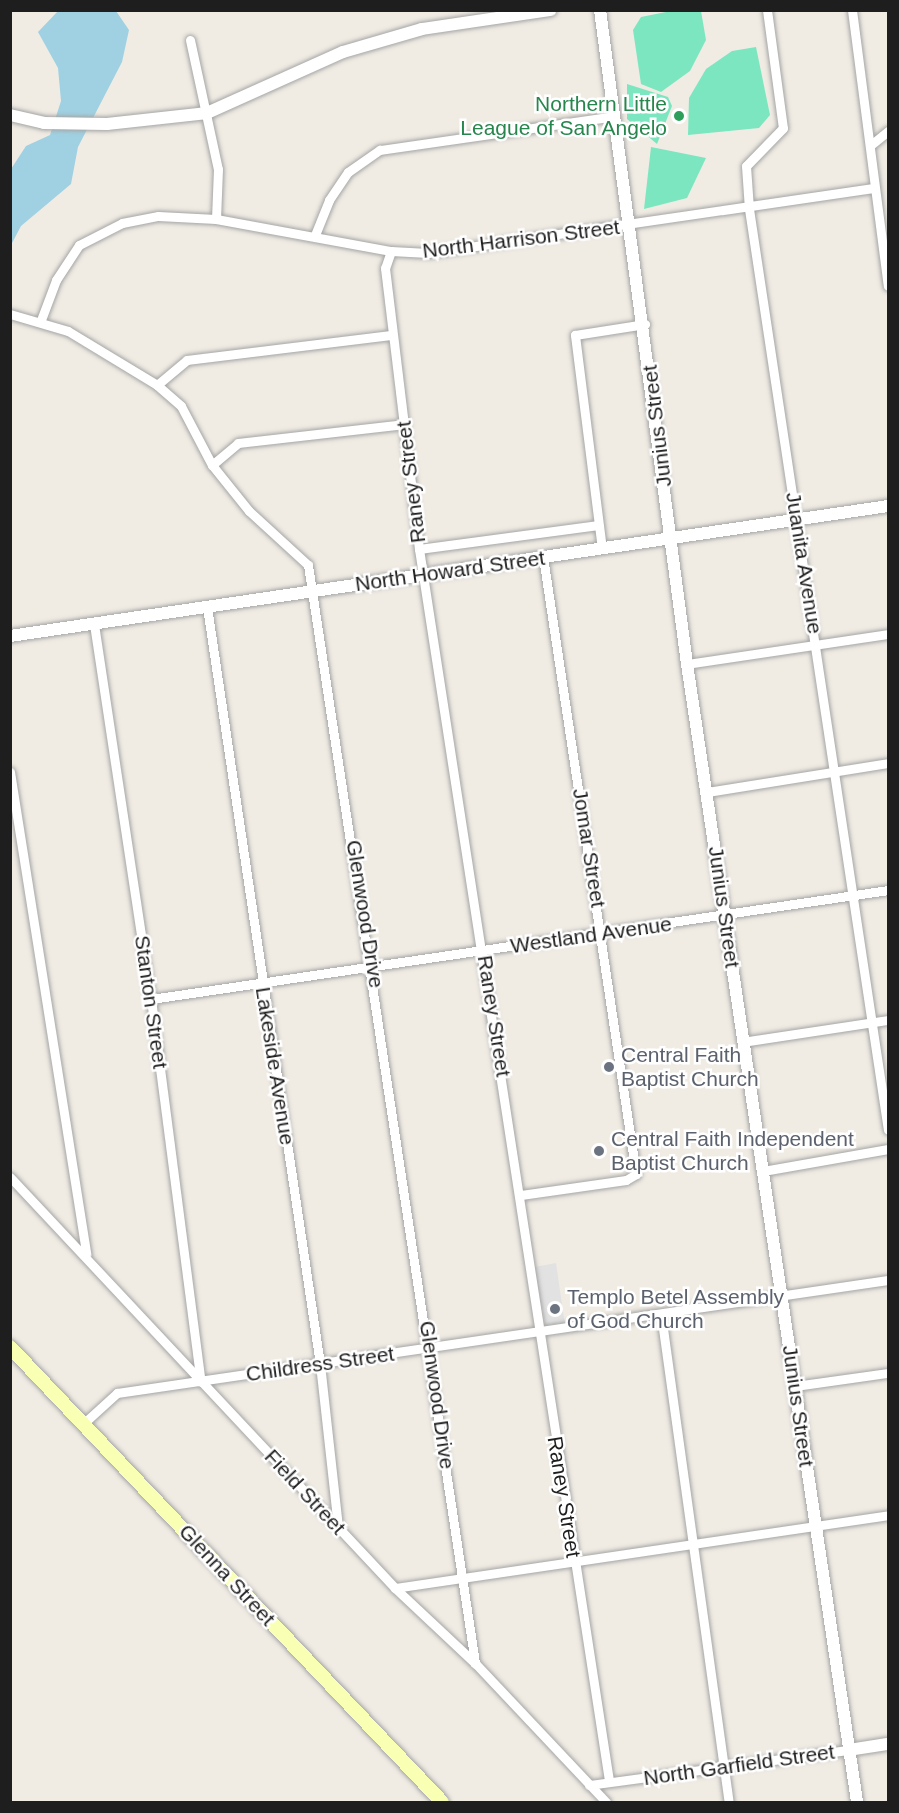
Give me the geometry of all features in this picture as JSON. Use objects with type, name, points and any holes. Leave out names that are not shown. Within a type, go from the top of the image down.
[{"type":"main road","name":"Glenna Street","points":[[10,1347],[442,1803]]},
{"type":"street","points":[[10,115],[44,123],[107,124],[207,113],[343,52],[422,29],[551,10]]},
{"type":"street","name":"Junius Street","points":[[600,10],[645,324],[687,664],[857,1803]]},
{"type":"street","name":"Juanita Avenue","points":[[767,10],[783,128],[746,166],[749,209],[817,642],[834,773],[855,895],[869,1024],[888,1130]]},
{"type":"street","points":[[852,10],[872,144],[873,188],[888,286]]},
{"type":"street","points":[[190,40],[195,82],[207,113],[218,170],[216,219]]},
{"type":"street","points":[[315,236],[328,200],[348,172],[380,150],[615,116]]},
{"type":"street","points":[[872,144],[888,131]]},
{"type":"street","name":"North Harrison Street","points":[[41,320],[56,280],[78,245],[122,224],[158,216],[216,219],[391,251],[428,253],[749,209],[873,188]]},
{"type":"street","name":"Raney Street","points":[[391,251],[385,268],[419,549],[522,1195],[538,1332],[609,1781]]},
{"type":"street","name":"Glenwood Drive","points":[[10,314],[41,320],[157,385],[181,406],[212,465],[249,511],[308,565],[373,965],[475,1663]]},
{"type":"street","points":[[602,549],[575,335],[645,324]]},
{"type":"street","points":[[157,385],[187,360],[392,335]]},
{"type":"street","points":[[212,465],[238,443],[405,424]]},
{"type":"street","name":"North Howard Street","points":[[10,636],[888,506]]},
{"type":"street","points":[[419,549],[598,525]]},
{"type":"street","name":"Jomar Street","points":[[522,1195],[626,1180],[636,1174],[603,932],[543,557]]},
{"type":"street","name":"Lakeside Avenue","points":[[207,607],[320,1364],[338,1526]]},
{"type":"street","name":"Stanton Street","points":[[94,624],[152,999],[201,1382]]},
{"type":"street","points":[[687,664],[817,642],[888,634]]},
{"type":"street","points":[[707,792],[888,763]]},
{"type":"street","points":[[10,772],[86,1254]]},
{"type":"street","name":"Westland Avenue","points":[[152,999],[373,965],[726,916],[888,890]]},
{"type":"street","points":[[742,1042],[888,1020]]},
{"type":"street","points":[[763,1171],[888,1149]]},
{"type":"street","name":"Field Street","points":[[10,1177],[86,1254],[201,1382],[395,1588],[475,1663],[606,1803]]},
{"type":"street","name":"Childress Street","points":[[84,1424],[117,1393],[888,1280]]},
{"type":"street","points":[[661,1314],[695,1544],[729,1803]]},
{"type":"street","points":[[795,1386],[888,1373]]},
{"type":"street","points":[[395,1588],[888,1515]]},
{"type":"street","name":"North Garfield Street","points":[[590,1785],[724,1769],[888,1744]]},
{"type":"green space","points":[[676,10],[701,11],[706,40],[690,71],[661,92],[641,84],[633,30],[641,17]]},
{"type":"green space","points":[[756,47],[770,115],[759,128],[688,135],[689,98],[706,69],[732,51]]},
{"type":"green space","points":[[627,84],[668,97],[672,106],[657,144],[627,119]]},
{"type":"green space","points":[[651,147],[706,158],[687,198],[644,209]]},
{"type":"shaded area","points":[[556,1263],[565,1325],[546,1328],[534,1267]]},
{"type":"water","points":[[58,11],[116,11],[129,30],[122,62],[78,147],[71,184],[21,226],[11,245],[11,169],[26,146],[50,135],[61,101],[58,68],[38,32]]},
{"type":"place","name":"Northern Little League of San Angelo","points":[[679,116]]},
{"type":"place","name":"Central Faith Baptist Church","points":[[609,1067]]},
{"type":"place","name":"Central Faith Independent Baptist Church","points":[[599,1151]]},
{"type":"place","name":"Templo Betel Assembly of God Church","points":[[555,1309]]}]
